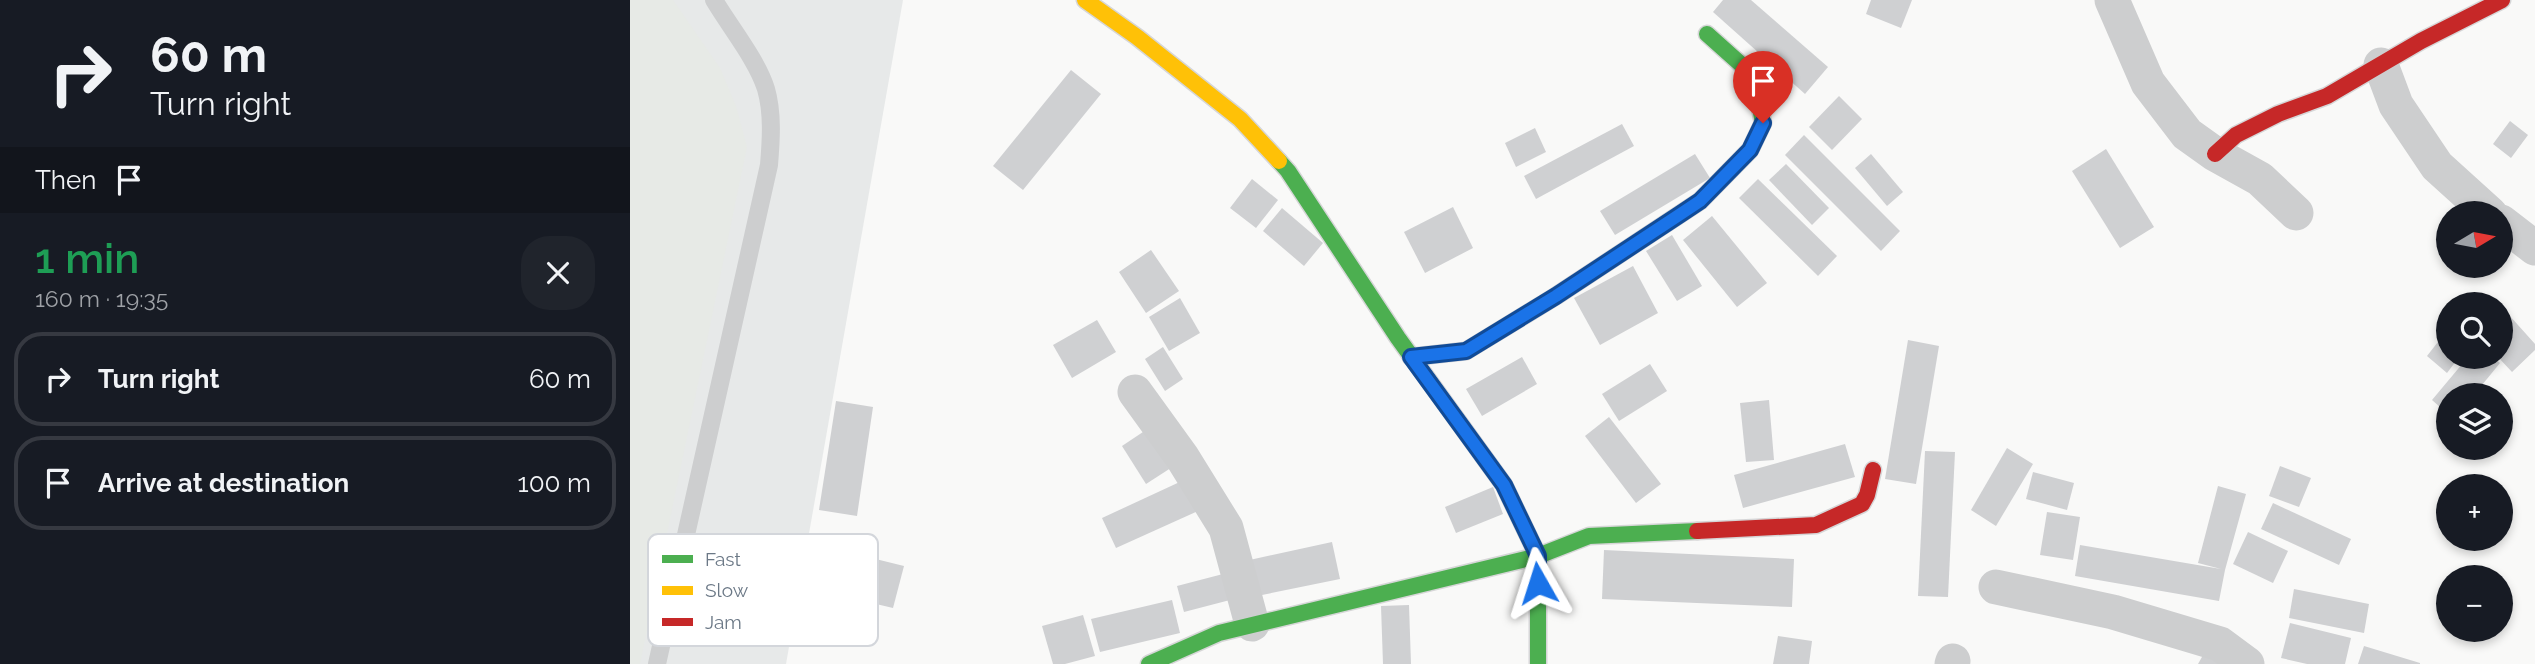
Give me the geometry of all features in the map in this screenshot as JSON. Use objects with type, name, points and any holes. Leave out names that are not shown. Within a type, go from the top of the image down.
[{"type":"street","points":[[1085,0],[1137,37],[1240,119],[1288,170],[1411,357],[1504,485],[1538,556],[1538,664]]},
{"type":"street","points":[[2112,0],[2148,83],[2187,134],[2215,154],[2260,179],[2296,213]]},
{"type":"street","points":[[2215,154],[2236,135],[2278,114],[2327,96],[2421,41],[2502,0]]},
{"type":"street","points":[[1411,357],[1466,351],[1511,324],[1700,201],[1750,150],[1763,123],[1754,76],[1707,34]]},
{"type":"street","points":[[2381,65],[2396,105],[2437,166],[2476,201]]},
{"type":"street","points":[[2513,231],[2535,248]]},
{"type":"street","points":[[1135,392],[1182,457],[1226,528],[1252,624]]},
{"type":"street","points":[[1149,664],[1219,633],[1538,556],[1589,536],[1816,525],[1862,504],[1873,470]]},
{"type":"street","points":[[1996,587],[2113,612],[2220,644],[2247,664]]},
{"type":"lane","points":[[686,534],[769,165],[770,110],[766,89],[759,72],[714,0]]},
{"type":"lane","points":[[657,664],[661,646]]},
{"type":"shaded area","points":[[630,0],[903,0],[809,534],[648,534],[648,646],[789,646],[786,664],[630,664]]},
{"type":"shaded area","points":[[630,0],[673,0],[720,68],[736,106],[747,147],[667,534],[648,534],[648,625],[640,664],[630,664]]},
{"type":"building","points":[[1723,0],[1751,0],[1828,67],[1805,94],[1713,12]]},
{"type":"building","points":[[1871,0],[1912,0],[1901,28],[1866,14]]},
{"type":"building","points":[[1071,70],[1101,94],[1023,190],[993,166]]},
{"type":"building","points":[[1839,96],[1862,119],[1832,150],[1809,127]]},
{"type":"building","points":[[2510,121],[2528,135],[2511,158],[2493,144]]},
{"type":"building","points":[[1622,124],[1634,146],[1536,199],[1524,176]]},
{"type":"building","points":[[1535,128],[1546,152],[1516,167],[1505,143]]},
{"type":"building","points":[[1804,135],[1900,231],[1881,251],[1785,155]]},
{"type":"building","points":[[2106,149],[2154,227],[2120,248],[2072,171]]},
{"type":"building","points":[[1695,154],[1710,178],[1615,235],[1600,211]]},
{"type":"building","points":[[1871,154],[1903,192],[1887,206],[1855,168]]},
{"type":"building","points":[[1786,164],[1829,208],[1812,225],[1769,180]]},
{"type":"building","points":[[1252,179],[1278,200],[1256,228],[1230,208]]},
{"type":"building","points":[[1758,179],[1837,256],[1818,276],[1739,198]]},
{"type":"building","points":[[1453,207],[1473,248],[1425,273],[1404,232]]},
{"type":"building","points":[[1282,208],[1323,243],[1304,266],[1263,231]]},
{"type":"building","points":[[1712,216],[1767,283],[1737,307],[1683,240]]},
{"type":"building","points":[[1672,235],[1702,286],[1677,301],[1646,251]]},
{"type":"building","points":[[1151,250],[1179,291],[1146,313],[1119,272]]},
{"type":"building","points":[[1633,266],[1658,313],[1600,345],[1574,298]]},
{"type":"building","points":[[1180,298],[1200,333],[1169,351],[1149,317]]},
{"type":"building","points":[[2513,319],[2535,344],[2535,350],[2512,372],[2509,369],[2513,369]]},
{"type":"building","points":[[1097,320],[1116,352],[1072,378],[1053,345]]},
{"type":"building","points":[[1908,340],[1939,346],[1916,484],[1885,479]]},
{"type":"building","points":[[2436,344],[2436,364],[2427,356]]},
{"type":"building","points":[[1163,347],[1183,379],[1165,391],[1145,359]]},
{"type":"building","points":[[1522,357],[1537,384],[1482,416],[1466,389]]},
{"type":"building","points":[[1650,364],[1667,391],[1619,421],[1602,394]]},
{"type":"building","points":[[2458,369],[2495,369],[2484,383],[2446,383]]},
{"type":"building","points":[[1769,400],[1774,460],[1746,462],[1740,403]]},
{"type":"building","points":[[836,401],[873,407],[857,516],[819,510]]},
{"type":"building","points":[[1609,417],[1661,484],[1636,503],[1585,436]]},
{"type":"building","points":[[1152,426],[1177,464],[1146,484],[1122,446]]},
{"type":"building","points":[[1845,444],[1855,477],[1743,508],[1734,475]]},
{"type":"building","points":[[2007,448],[2033,464],[1996,526],[1971,510]]},
{"type":"building","points":[[1925,451],[1955,452],[1948,597],[1918,596]]},
{"type":"building","points":[[2280,466],[2311,478],[2299,507],[2269,496]]},
{"type":"building","points":[[2033,472],[2074,483],[2067,510],[2026,499]]},
{"type":"building","points":[[1184,480],[1198,511],[1116,548],[1102,518]]},
{"type":"building","points":[[2218,486],[2246,494],[2219,601],[2075,576],[2080,545],[2221,569],[2198,563]]},
{"type":"building","points":[[1493,487],[1503,514],[1456,533],[1445,507]]},
{"type":"building","points":[[2273,503],[2351,539],[2339,565],[2261,529]]},
{"type":"building","points":[[2047,512],[2080,517],[2073,560],[2040,555]]},
{"type":"building","points":[[2248,532],[2288,551],[2273,583],[2233,564]]},
{"type":"building","points":[[1332,542],[1340,579],[1252,597],[1245,561]]},
{"type":"building","points":[[1604,550],[1794,559],[1792,607],[1602,599]]},
{"type":"building","points":[[878,560],[904,566],[893,608],[878,604]]},
{"type":"building","points":[[1223,574],[1230,600],[1184,612],[1177,586]]},
{"type":"building","points":[[2294,589],[2369,604],[2364,633],[2289,618]]},
{"type":"building","points":[[1172,600],[1180,633],[1100,652],[1091,619]]},
{"type":"building","points":[[1409,605],[1411,664],[1383,664],[1381,606]]},
{"type":"building","points":[[1083,615],[1095,656],[1065,664],[1053,664],[1042,626]]},
{"type":"building","points":[[2290,623],[2351,638],[2345,664],[2307,664],[2281,658]]},
{"type":"building","points":[[1778,636],[1812,641],[1809,664],[1773,664]]},
{"type":"building","points":[[2364,646],[2420,663],[2420,664],[2358,664]]},
{"type":"building","points":[[2207,648],[2235,664],[2198,664]]},
{"type":"traffic: fast","points":[[1411,357],[1466,351],[1556,296],[1700,201],[1750,150],[1763,123],[1754,76],[1707,34]]},
{"type":"traffic: fast","points":[[1279,161],[1398,338],[1504,485],[1538,556],[1538,664]]},
{"type":"traffic: fast","points":[[1149,664],[1219,633],[1538,556],[1589,536],[1697,531]]},
{"type":"traffic: slow","points":[[1085,0],[1137,37],[1240,119],[1279,161]]},
{"type":"traffic: jam","points":[[2215,154],[2236,135],[2278,114],[2327,96],[2421,41],[2502,0]]},
{"type":"traffic: jam","points":[[1697,531],[1816,525],[1862,504],[1873,470]]},
{"type":"route","points":[[1538,583],[1538,556],[1504,485],[1411,357],[1466,351],[1679,215],[1700,201],[1750,150],[1763,123]]}]
